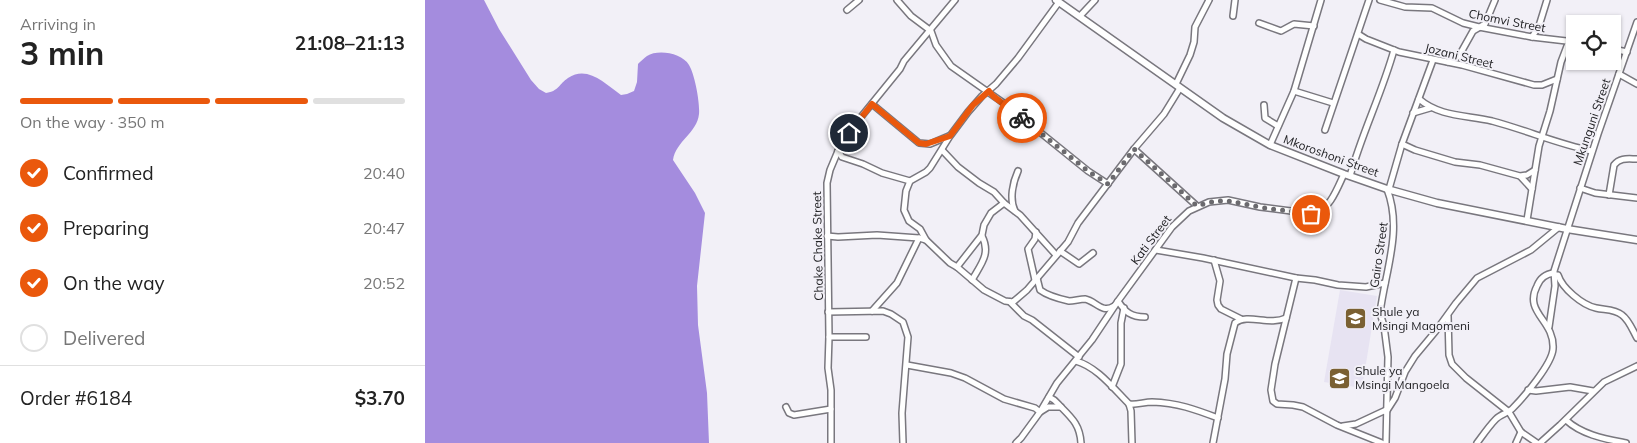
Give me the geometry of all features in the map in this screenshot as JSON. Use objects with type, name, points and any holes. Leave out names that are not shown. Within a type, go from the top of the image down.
[{"type":"street","points":[[847,10],[859,0]]},
{"type":"street","points":[[897,0],[911,16],[931,31],[936,45],[951,66],[971,81],[989,91],[1088,171],[1108,184]]},
{"type":"street","name":"Chake Chake Street","points":[[831,443],[828,368],[827,236],[827,183],[830,170],[838,151],[849,133],[900,69],[904,61],[955,0]]},
{"type":"street","points":[[1079,16],[1095,0]]},
{"type":"street","points":[[1010,302],[1015,301],[1027,290],[1068,242],[1078,223],[1163,114],[1178,86],[1194,42],[1195,27],[1209,0]]},
{"type":"street","points":[[1233,16],[1235,0]]},
{"type":"street","points":[[1270,145],[1294,92],[1321,0]]},
{"type":"street","points":[[1325,130],[1369,0]]},
{"type":"street","name":"Chomvi Street","points":[[1380,0],[1405,7],[1432,8],[1463,23],[1479,28],[1532,37],[1566,40]]},
{"type":"street","points":[[1448,62],[1459,56],[1472,33],[1485,24],[1495,0]]},
{"type":"street","points":[[1532,37],[1539,26],[1547,0]]},
{"type":"street","points":[[1058,1],[1029,44],[1001,78],[973,105],[926,172],[910,181],[906,190],[905,214],[909,221],[920,229],[926,240],[950,263],[996,296],[1010,302],[1024,316],[1077,359],[1086,364],[1129,404],[1132,443]]},
{"type":"street","name":"Mkoroshoni Street","points":[[1058,1],[1223,118],[1270,145],[1347,175],[1437,203],[1563,228],[1637,240]]},
{"type":"street","name":"Mkunguni Street","points":[[1549,326],[1563,228],[1580,188],[1637,22]]},
{"type":"street","points":[[1259,23],[1281,32],[1294,24],[1314,26]]},
{"type":"street","name":"Jozani Street","points":[[1358,34],[1394,50],[1534,85],[1542,85],[1557,79]]},
{"type":"street","name":"Kati Street","points":[[1077,359],[1116,303],[1180,218],[1197,206],[1209,202],[1228,200],[1260,207],[1314,214],[1321,212],[1347,175],[1375,107],[1394,50]]},
{"type":"street","points":[[1527,220],[1542,138],[1566,50]]},
{"type":"street","points":[[1621,51],[1627,52]]},
{"type":"street","points":[[1388,189],[1402,144],[1433,60]]},
{"type":"street","points":[[1619,74],[1637,84]]},
{"type":"street","points":[[1294,92],[1333,103]]},
{"type":"street","points":[[1419,99],[1430,108],[1445,113],[1492,121],[1542,138],[1592,151]]},
{"type":"street","points":[[872,104],[919,143],[930,144],[950,136]]},
{"type":"street","points":[[1264,105],[1265,118],[1278,126]]},
{"type":"street","points":[[1413,113],[1430,108]]},
{"type":"street","points":[[1402,144],[1415,150],[1455,162],[1480,165],[1520,176],[1527,175],[1535,170]]},
{"type":"street","points":[[1134,149],[1197,206]]},
{"type":"street","points":[[942,150],[973,179],[994,192],[1003,203],[1016,212],[1058,253],[1079,264],[1093,253]]},
{"type":"street","points":[[838,151],[843,158],[863,164],[882,173],[910,181]]},
{"type":"street","points":[[1609,195],[1616,162],[1626,159],[1637,159]]},
{"type":"street","points":[[1016,212],[1013,206],[1013,185],[1018,171]]},
{"type":"street","points":[[1520,176],[1532,189]]},
{"type":"street","points":[[1580,188],[1609,195],[1637,198]]},
{"type":"street","name":"Gairo Street","points":[[1386,443],[1388,356],[1384,326],[1380,314],[1395,226],[1394,211],[1388,189]]},
{"type":"street","points":[[957,267],[982,236],[984,225],[991,213],[1003,203]]},
{"type":"street","points":[[1342,426],[1356,424],[1386,411],[1395,398],[1405,372],[1415,356],[1477,278],[1531,250],[1563,228]]},
{"type":"street","points":[[1036,232],[1035,239],[1028,251],[1040,290]]},
{"type":"street","points":[[827,236],[877,234],[926,240]]},
{"type":"street","points":[[972,280],[986,252],[982,236]]},
{"type":"street","points":[[872,311],[897,283],[919,238]]},
{"type":"street","points":[[1156,250],[1214,260],[1296,278],[1356,287],[1367,287],[1385,283]]},
{"type":"street","points":[[1214,260],[1220,281],[1217,303],[1221,309],[1241,319],[1269,322],[1286,318]]},
{"type":"street","points":[[1477,443],[1495,420],[1509,412],[1540,376],[1553,350],[1549,326],[1534,306],[1533,295],[1542,278],[1549,273],[1556,274],[1567,288],[1593,308],[1623,315],[1637,338]]},
{"type":"street","points":[[1296,278],[1273,375],[1271,390],[1273,401],[1280,405],[1303,407],[1382,443]]},
{"type":"street","points":[[1027,290],[1040,290],[1052,296],[1070,301],[1085,299],[1104,309],[1110,309],[1116,303],[1124,308],[1128,314],[1145,317]]},
{"type":"street","points":[[1112,387],[1121,364],[1121,324],[1124,308]]},
{"type":"street","points":[[828,312],[872,311],[891,314],[903,322],[908,337],[902,413],[903,443]]},
{"type":"street","points":[[1448,316],[1449,355],[1452,364],[1509,412],[1521,432],[1539,443],[1566,420],[1593,391],[1613,376],[1637,366]]},
{"type":"street","points":[[1213,443],[1225,379],[1231,332],[1235,323],[1241,319]]},
{"type":"street","points":[[829,337],[866,337]]},
{"type":"street","points":[[1016,443],[1040,412],[1059,380],[1077,359]]},
{"type":"street","points":[[907,365],[959,376],[1004,399],[1035,408],[1040,412]]},
{"type":"street","points":[[1528,390],[1536,391],[1570,387],[1593,391]]},
{"type":"street","points":[[1049,397],[1055,400],[1075,421],[1080,432],[1081,443]]},
{"type":"street","points":[[1129,404],[1144,402],[1167,403],[1194,408],[1218,418]]},
{"type":"street","points":[[786,407],[789,413],[794,415],[831,409]]},
{"type":"street","points":[[1040,412],[1048,407],[1061,407]]},
{"type":"street","points":[[1566,420],[1601,438],[1626,443]]},
{"type":"street","points":[[1516,443],[1521,432]]},
{"type":"shaded area","points":[[425,0],[484,0],[499,29],[531,80],[539,89],[546,93],[556,89],[568,78],[582,74],[602,81],[621,95],[627,94],[634,91],[637,82],[638,64],[647,56],[657,53],[676,55],[689,65],[697,89],[699,114],[695,127],[678,147],[673,160],[695,193],[705,213],[697,286],[698,325],[707,393],[709,443],[425,443]]},
{"type":"shaded area","points":[[1340,290],[1377,296],[1362,388],[1324,382]]},
{"type":"way so far","points":[[1022,118],[1088,171],[1108,184],[1134,149],[1197,206],[1209,202],[1228,200],[1260,207],[1311,214]]},
{"type":"place","name":"Shule ya Msingi Magomeni","points":[[1356,319]]},
{"type":"place","name":"Shule ya Msingi Mangoela","points":[[1339,378]]},
{"type":"route","points":[[849,133],[872,104],[919,143],[930,144],[950,136],[973,105],[989,91],[1022,118]]}]
